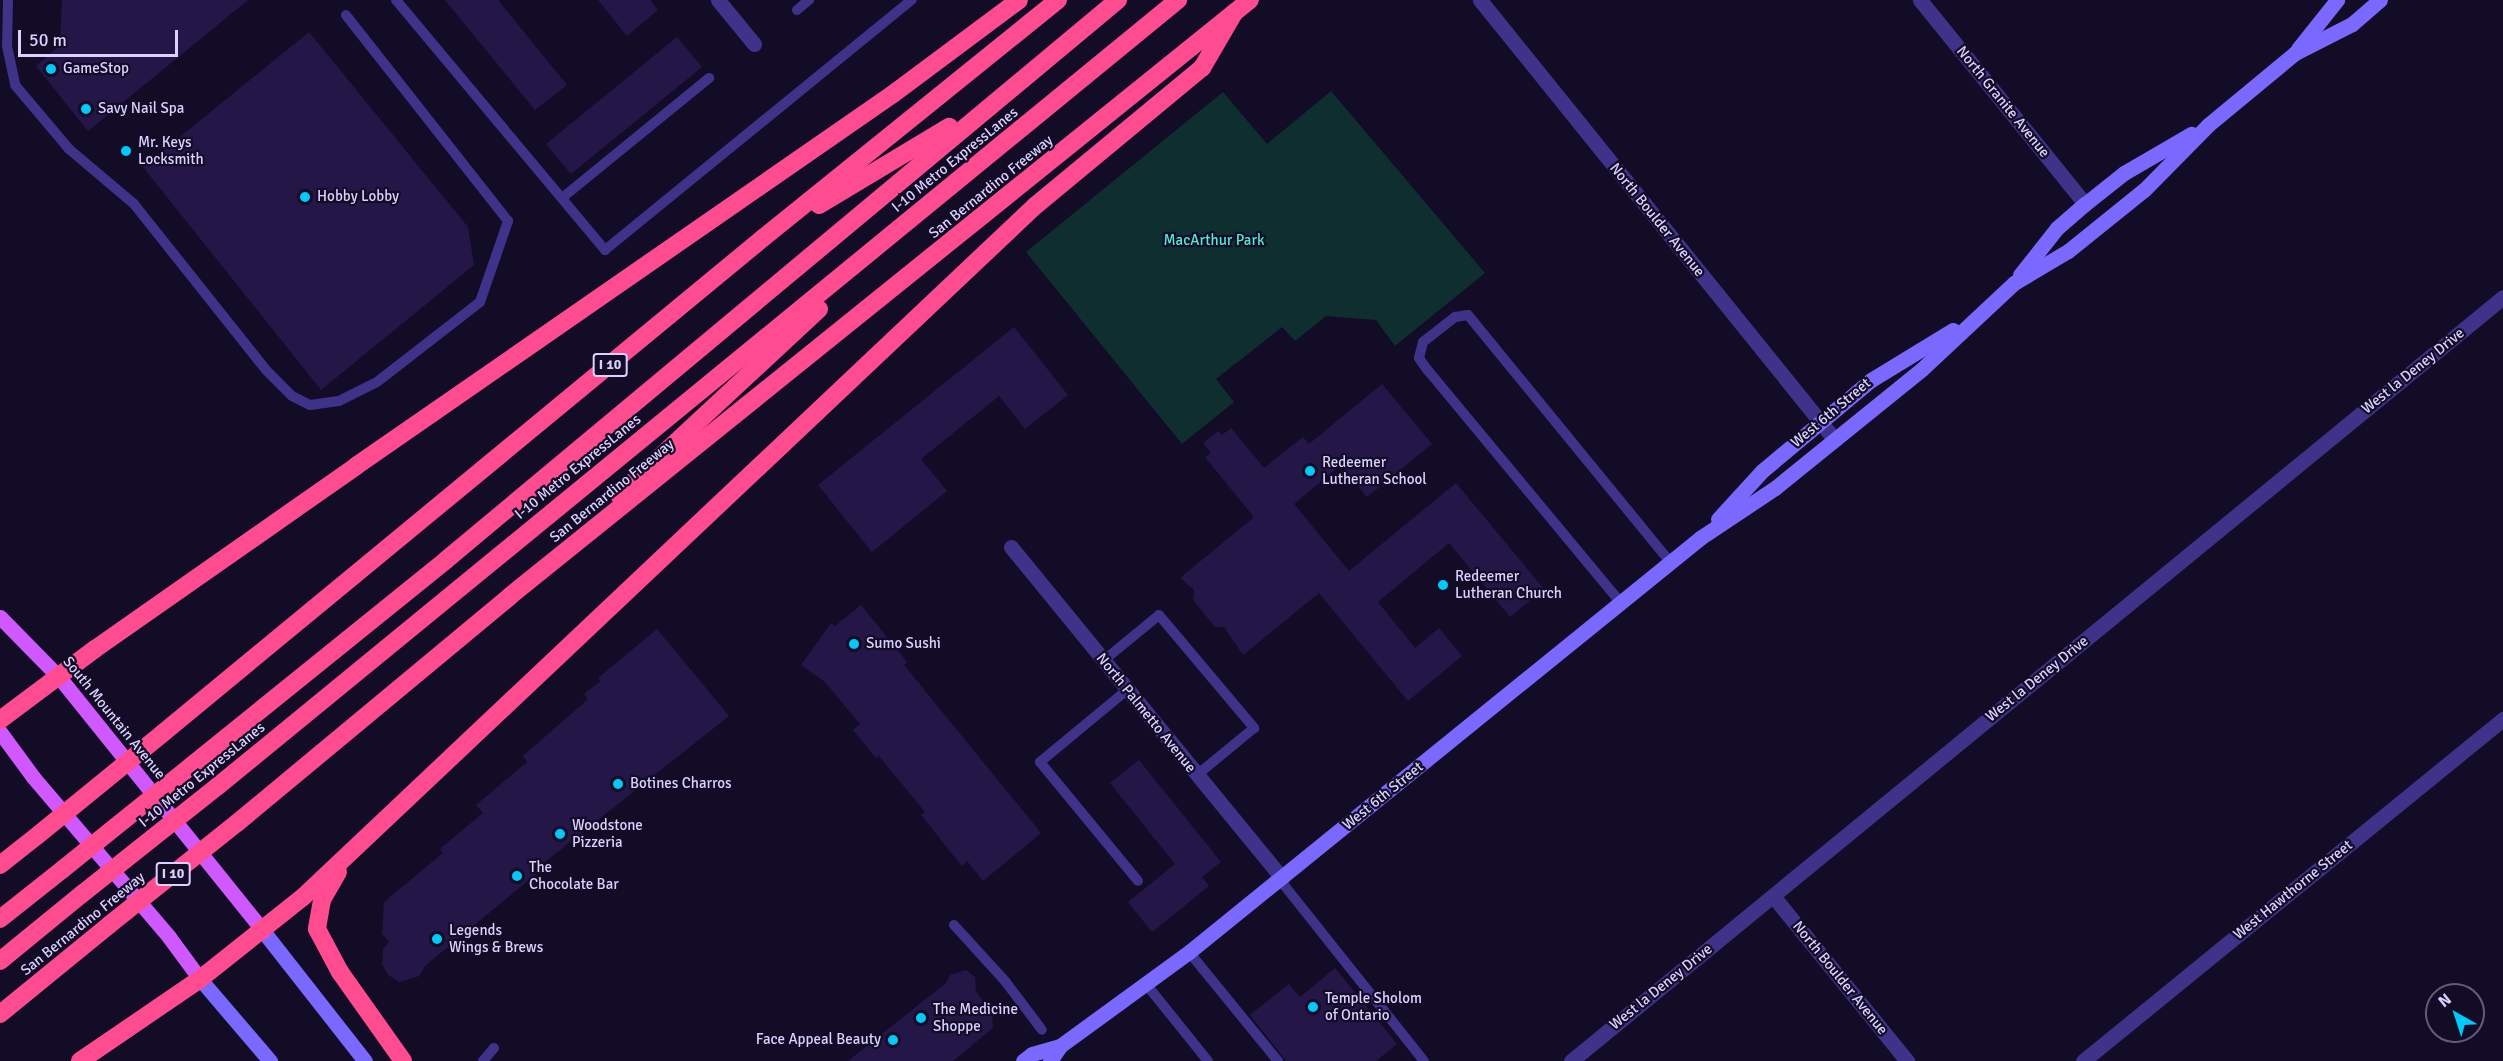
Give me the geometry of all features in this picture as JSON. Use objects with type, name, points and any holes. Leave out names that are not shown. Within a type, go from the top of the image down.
[{"type":"highway","points":[[0,720],[59,676],[719,213],[893,94],[1019,0]]},
{"type":"highway","name":"I 10","points":[[0,865],[763,238],[1058,0]]},
{"type":"highway","name":"I-10 Metro ExpressLanes","points":[[0,919],[446,560],[997,98],[1118,0]]},
{"type":"highway","name":"I-10 Metro ExpressLanes","points":[[0,961],[218,786],[1178,0]]},
{"type":"highway","name":"San Bernardino Freeway","points":[[0,1014],[237,823],[510,596],[1250,0]]},
{"type":"highway","points":[[80,1061],[200,979],[263,931],[346,857],[1035,206],[1202,68],[1234,13]]},
{"type":"highway","points":[[763,238],[997,98]]},
{"type":"highway","points":[[510,596],[945,192]]},
{"type":"highway","points":[[346,857],[322,900],[317,930],[340,972],[403,1061]]},
{"type":"main road","name":"South Mountain Avenue","points":[[0,617],[59,676],[263,931]]},
{"type":"main road","points":[[0,732],[33,777],[170,937],[200,979]]},
{"type":"street","points":[[718,0],[754,44]]},
{"type":"street","name":"North Boulder Avenue","points":[[1480,0],[1834,440]]},
{"type":"street","name":"North Granite Avenue","points":[[1920,0],[2085,204]]},
{"type":"street","name":"West 6th Street","points":[[1023,1061],[1032,1054],[1060,1046],[1189,952],[1700,538],[1775,488],[1922,369],[1980,312],[2014,283],[2068,251],[2144,190],[2208,125],[2295,53],[2337,0]]},
{"type":"street","name":"West 6th Street","points":[[2295,53],[2352,24],[2380,0]]},
{"type":"street","name":"West 6th Street","points":[[2014,283],[2057,228],[2085,204],[2124,173],[2208,125]]},
{"type":"street","name":"West la Deney Drive","points":[[1571,1061],[2503,297]]},
{"type":"street","name":"West 6th Street","points":[[1700,538],[1762,471],[1871,380],[1980,312]]},
{"type":"street","name":"North Palmetto Avenue","points":[[1011,547],[1281,879]]},
{"type":"street","name":"West Hawthorne Street","points":[[2083,1061],[2503,719]]},
{"type":"street","name":"North Boulder Avenue","points":[[1773,896],[1907,1061]]},
{"type":"street","points":[[263,931],[365,1061]]},
{"type":"street","points":[[200,979],[270,1061]]},
{"type":"street","name":"West 6th Street","points":[[1050,1061],[1060,1046]]},
{"type":"lane","points":[[8,0],[7,46],[15,85],[69,149],[134,204],[267,371],[292,396],[310,405],[339,401],[377,382],[480,302],[508,220],[346,15]]},
{"type":"lane","points":[[396,0],[605,250],[912,0]]},
{"type":"lane","points":[[797,10],[809,0]]},
{"type":"lane","points":[[562,198],[709,78]]},
{"type":"lane","points":[[1621,603],[1429,372],[1419,358],[1422,342],[1455,316],[1468,315],[1632,519],[1670,562]]},
{"type":"lane","points":[[1103,661],[1159,615],[1254,728],[1197,775]]},
{"type":"lane","points":[[1127,690],[1040,762],[1138,881]]},
{"type":"lane","points":[[1281,879],[1424,1061]]},
{"type":"lane","points":[[954,925],[1005,981],[1042,1030]]},
{"type":"lane","points":[[1189,952],[1278,1061]]},
{"type":"lane","points":[[1146,984],[1208,1061]]},
{"type":"lane","points":[[483,1061],[494,1048]]},
{"type":"green space","name":"MacArthur Park","points":[[1331,91],[1485,273],[1395,346],[1376,320],[1326,316],[1295,341],[1282,327],[1216,379],[1234,402],[1182,444],[1026,252],[1223,92],[1267,144]]},
{"type":"building","points":[[62,0],[248,0],[88,131],[36,66],[60,45]]},
{"type":"building","points":[[445,0],[498,0],[567,85],[535,110]]},
{"type":"building","points":[[598,0],[650,0],[658,10],[627,36]]},
{"type":"building","name":"Hobby Lobby","points":[[309,32],[468,227],[474,265],[321,390],[143,167]]},
{"type":"building","points":[[677,37],[702,67],[571,174],[546,144]]},
{"type":"building","points":[[1014,327],[1068,395],[1025,429],[999,396],[921,459],[947,491],[872,552],[818,485]]},
{"type":"building","points":[[1382,384],[1432,444],[1367,497],[1341,465],[1294,504],[1349,571],[1456,483],[1544,589],[1510,617],[1449,543],[1378,602],[1415,648],[1439,628],[1462,656],[1408,701],[1319,593],[1243,655],[1224,627],[1215,627],[1193,600],[1194,590],[1180,578],[1254,517],[1205,457],[1211,453],[1203,443],[1218,431],[1222,435],[1231,428],[1264,468],[1303,437],[1309,444]]},
{"type":"building","points":[[861,605],[907,662],[904,665],[1041,833],[983,881],[967,861],[962,866],[921,815],[925,812],[879,756],[876,758],[853,730],[860,724],[825,682],[801,665],[831,623],[835,626]]},
{"type":"building","points":[[657,629],[729,716],[536,869],[537,873],[426,965],[419,976],[400,982],[388,975],[382,964],[383,950],[389,941],[382,934],[384,902],[443,853],[440,849],[483,813],[476,805],[527,762],[523,756],[588,699],[584,694],[601,681],[598,678]]},
{"type":"building","points":[[1139,760],[1221,862],[1202,877],[1209,886],[1152,932],[1128,902],[1175,864],[1110,783]]},
{"type":"building","name":"Temple Sholom of Ontario","points":[[1335,968],[1397,1044],[1376,1061],[1286,1061],[1250,1015],[1289,984],[1300,997]]},
{"type":"building","points":[[966,970],[975,977],[976,992],[992,1012],[993,1028],[953,1061],[848,1061],[946,983],[950,975]]},
{"type":"place","name":"GameStop","points":[[51,69]]},
{"type":"place","name":"Savy Nail Spa","points":[[86,109]]},
{"type":"place","name":"Mr. Keys Locksmith","points":[[126,151]]},
{"type":"place","name":"Hobby Lobby","points":[[305,197]]},
{"type":"place","name":"Redeemer Lutheran School","points":[[1310,471]]},
{"type":"place","name":"Redeemer Lutheran Church","points":[[1443,585]]},
{"type":"place","name":"Sumo Sushi","points":[[854,644]]},
{"type":"place","name":"Botines Charros","points":[[618,784]]},
{"type":"place","name":"Woodstone Pizzeria","points":[[560,834]]},
{"type":"place","name":"The Chocolate Bar","points":[[517,876]]},
{"type":"place","name":"Legends Wings & Brews","points":[[437,939]]},
{"type":"place","name":"Temple Sholom of Ontario","points":[[1313,1007]]},
{"type":"place","name":"The Medicine Shoppe","points":[[921,1018]]},
{"type":"place","name":"Face Appeal Beauty","points":[[893,1040]]}]
